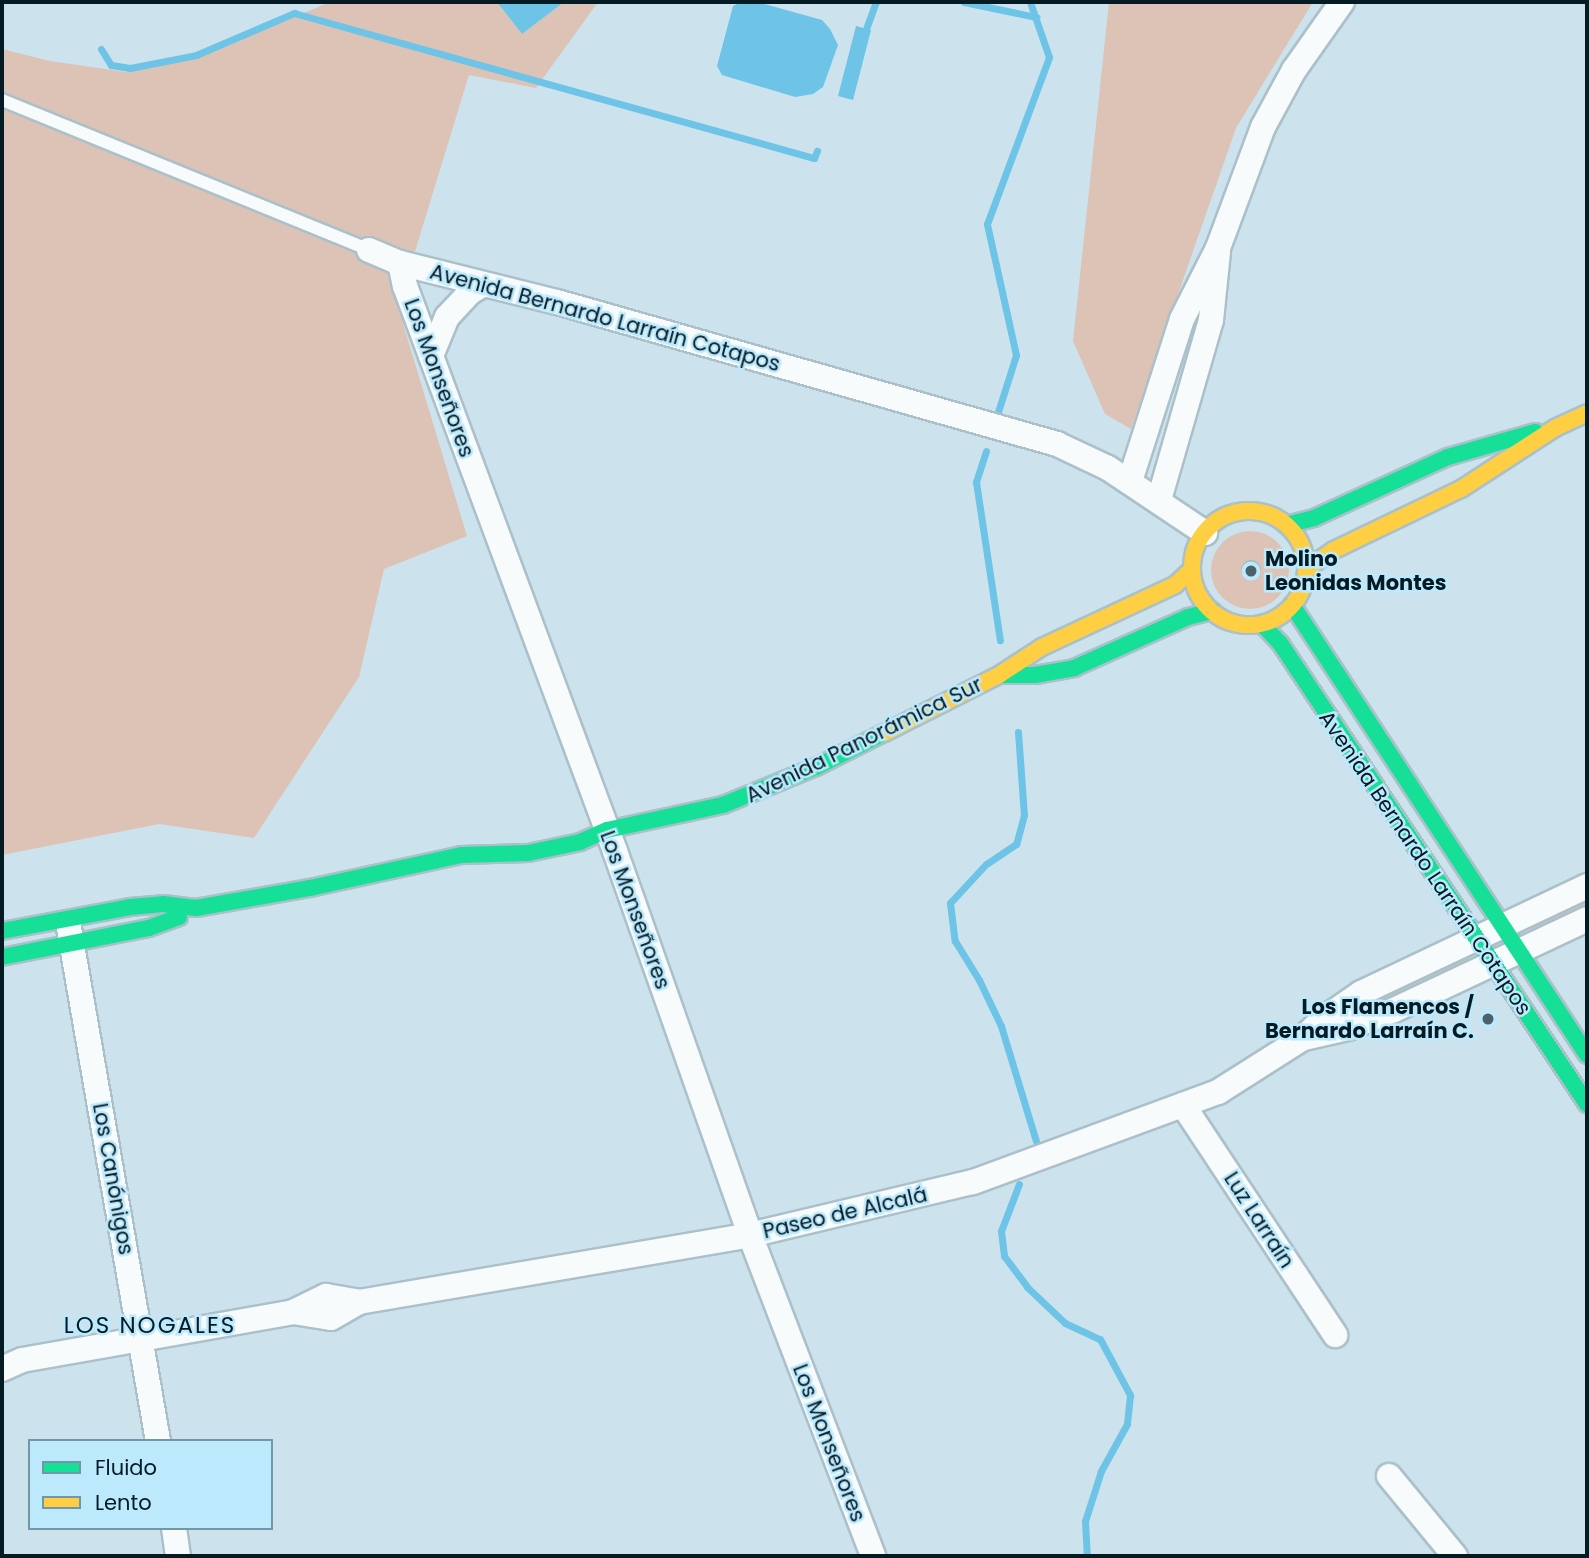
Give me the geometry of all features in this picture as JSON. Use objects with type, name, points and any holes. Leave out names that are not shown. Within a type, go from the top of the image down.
[{"type":"street","points":[[1130,481],[1182,319],[1218,248],[1250,156],[1278,98],[1318,33],[1342,2]]},
{"type":"street","points":[[1158,500],[1211,320],[1218,248]]},
{"type":"street","name":"Avenida Bernardo Larraín Cotapos","points":[[369,250],[400,263],[558,302],[1046,441],[1090,458],[1130,481],[1205,533]]},
{"type":"street","name":"Los Monseñores","points":[[400,263],[405,286],[596,827],[873,1556]]},
{"type":"street","points":[[431,356],[447,317],[469,293],[484,284]]},
{"type":"street","points":[[1306,569],[1334,550],[1473,482],[1555,428],[1587,413]]},
{"type":"street","points":[[1286,525],[1314,518],[1448,457],[1555,428]]},
{"type":"street","points":[[1244,512],[1267,514],[1286,525],[1301,545],[1306,569],[1302,588],[1292,606],[1262,624],[1235,623],[1212,611],[1198,592],[1192,569],[1195,550],[1205,533],[1222,518],[1244,512]]},
{"type":"street","name":"Avenida Panorámica Sur","points":[[2,957],[149,928],[196,908],[310,888],[461,855],[528,853],[580,842],[596,827],[695,813],[772,788],[999,675],[1042,647],[1175,585],[1192,569]]},
{"type":"street","name":"Avenida Bernardo Larraín Cotapos","points":[[1292,606],[1587,1055]]},
{"type":"street","name":"Avenida Panorámica Sur","points":[[999,675],[1035,675],[1074,668],[1188,617],[1212,611]]},
{"type":"street","name":"Avenida Bernardo Larraín Cotapos","points":[[1262,624],[1280,643],[1587,1104]]},
{"type":"street","points":[[1384,800],[1409,784]]},
{"type":"street","name":"Avenida Panorámica Sur","points":[[461,855],[495,838]]},
{"type":"street","name":"Paseo de Alcalá","points":[[8,1362],[293,1312],[331,1318],[359,1302],[750,1235],[973,1182],[1087,1137],[1217,1092],[1303,1038],[1322,1020],[1361,993],[1587,886]]},
{"type":"street","name":"Avenida Panorámica Sur","points":[[2,931],[146,905],[196,908]]},
{"type":"street","name":"Los Canónigos","points":[[68,917],[158,1439]]},
{"type":"street","name":"Paseo de Alcalá","points":[[1303,1038],[1371,1019],[1587,919]]},
{"type":"street","name":"Luz Larraín","points":[[1183,1105],[1335,1335]]},
{"type":"street","points":[[1389,1476],[1455,1556]]},
{"type":"street","points":[[174,1530],[178,1556]]},
{"type":"lane","name":"Avenida Bernardo Larraín Cotapos","points":[[2,100],[369,250]]},
{"type":"shaded area","points":[[330,2],[497,2],[522,34],[564,2],[598,2],[536,88],[469,75],[398,307],[467,536],[384,569],[359,677],[254,838],[159,824],[2,855],[2,49],[50,61],[126,72],[195,59]]},
{"type":"shaded area","points":[[1109,2],[1313,2],[1236,128],[1131,429],[1105,414],[1073,341]]},
{"type":"shaded area","points":[[1242,531],[1258,531],[1272,537],[1283,548],[1289,562],[1289,578],[1283,592],[1272,603],[1258,609],[1242,609],[1228,603],[1217,592],[1211,578],[1211,562],[1217,548],[1228,537]]},
{"type":"shaded area","points":[[1587,896],[1587,907],[1537,930],[1529,928],[1531,924]]},
{"type":"shaded area","points":[[1463,956],[1470,957],[1466,965],[1374,1008],[1369,1004],[1370,999]]},
{"type":"water","points":[[497,2],[564,2],[522,34]]},
{"type":"water","points":[[741,2],[758,2],[822,20],[838,45],[823,87],[813,94],[795,97],[722,75],[717,66],[733,6]]},
{"type":"water","points":[[856,26],[871,30],[853,100],[838,96]]},
{"type":"building","name":"Molino Leonidas Montes","points":[[1251,560],[1258,563],[1261,570],[1258,577],[1251,580],[1244,577],[1241,570],[1244,563]]},
{"type":"waterway","points":[[866,29],[876,2]]},
{"type":"waterway","points":[[964,2],[1036,17]]},
{"type":"waterway","points":[[997,415],[1016,355],[987,224],[1049,57],[1030,2]]},
{"type":"waterway","points":[[101,49],[111,65],[130,68],[196,55],[294,13],[814,158],[817,151]]},
{"type":"waterway","points":[[986,451],[976,482],[1000,640]]},
{"type":"waterway","points":[[1018,732],[1024,815],[1016,844],[986,864],[950,903],[955,941],[979,980],[1001,1026],[1036,1141]]},
{"type":"waterway","points":[[1019,1184],[1001,1231],[1004,1256],[1027,1287],[1065,1323],[1100,1339],[1130,1395],[1127,1424],[1101,1471],[1085,1521],[1087,1556]]},
{"type":"traffic: fast","points":[[1286,525],[1314,518],[1448,457],[1535,432]]},
{"type":"traffic: fast","points":[[1292,605],[1587,1055]]},
{"type":"traffic: fast","points":[[999,675],[1035,675],[1074,668],[1188,617],[1212,611]]},
{"type":"traffic: fast","points":[[1262,624],[1280,643],[1587,1104]]},
{"type":"traffic: fast","points":[[2,931],[130,907],[163,904],[196,908],[310,888],[461,855],[528,853],[580,842],[607,830],[723,805],[816,767],[884,733]]},
{"type":"traffic: fast","points":[[2,957],[149,928],[179,917]]},
{"type":"traffic: slow","points":[[1306,569],[1334,550],[1461,489],[1555,428],[1587,413]]},
{"type":"traffic: slow","points":[[1249,511],[1271,516],[1289,528],[1301,546],[1306,568],[1301,590],[1289,608],[1271,620],[1249,625],[1227,620],[1209,608],[1197,590],[1192,568],[1197,546],[1209,528],[1227,516],[1249,511]]},
{"type":"traffic: slow","points":[[884,733],[999,675],[1042,647],[1175,585],[1192,569]]},
{"type":"place","name":"Molino Leonidas Montes","points":[[1251,571]]},
{"type":"place","name":"Los Flamencos / Bernardo Larraín C.","points":[[1488,1019]]},
{"type":"district","name":"LOS NOGALES","points":[[150,1325]]}]
